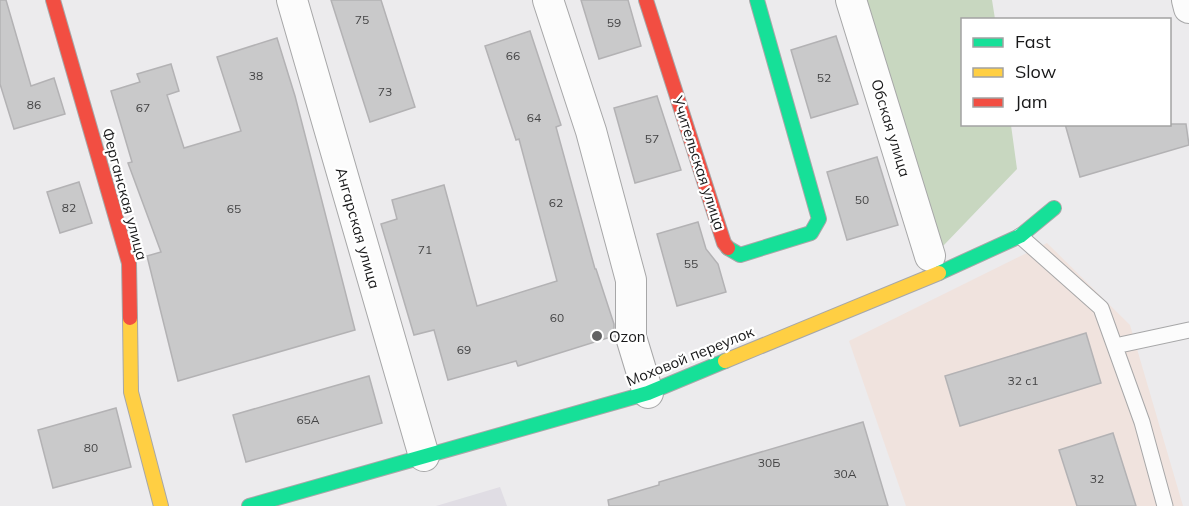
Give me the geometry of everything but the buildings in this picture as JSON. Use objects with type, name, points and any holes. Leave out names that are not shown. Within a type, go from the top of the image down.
[{"type":"street","name":"Ферганская улица","points":[[53,0],[129,263],[131,392],[161,506]]},
{"type":"street","name":"Ангарская улица","points":[[292,0],[424,456]]},
{"type":"street","points":[[548,0],[591,131],[631,280],[631,337],[648,393]]},
{"type":"street","name":"Учительская улица","points":[[646,0],[724,243],[730,250],[740,255],[812,233],[819,219],[757,0]]},
{"type":"street","name":"Обская улица","points":[[851,0],[930,256]]},
{"type":"street","points":[[1187,0],[1189,8]]},
{"type":"street","name":"Моховой переулок","points":[[249,506],[648,393],[1020,236],[1054,208]]},
{"type":"lane","points":[[1020,236],[1101,308],[1142,422],[1165,506]]},
{"type":"lane","points":[[1115,346],[1189,330]]},
{"type":"shaded area","points":[[1047,243],[1130,325],[1183,506],[906,506],[849,341]]},
{"type":"shaded area","points":[[500,487],[507,506],[436,506]]},
{"type":"green space","points":[[864,0],[992,0],[995,18],[961,18],[961,126],[1011,126],[1017,169],[943,246]]},
{"type":"traffic: fast","points":[[728,248],[740,255],[811,233],[819,219],[757,0]]},
{"type":"traffic: fast","points":[[939,273],[1020,236],[1054,208]]},
{"type":"traffic: fast","points":[[249,506],[648,393],[725,361]]},
{"type":"traffic: slow","points":[[725,361],[939,273]]},
{"type":"traffic: slow","points":[[130,318],[131,392],[161,506]]},
{"type":"traffic: jam","points":[[53,0],[129,263],[130,318]]},
{"type":"traffic: jam","points":[[646,0],[724,243],[728,248]]},
{"type":"place","name":"Ozon","points":[[597,336]]}]
